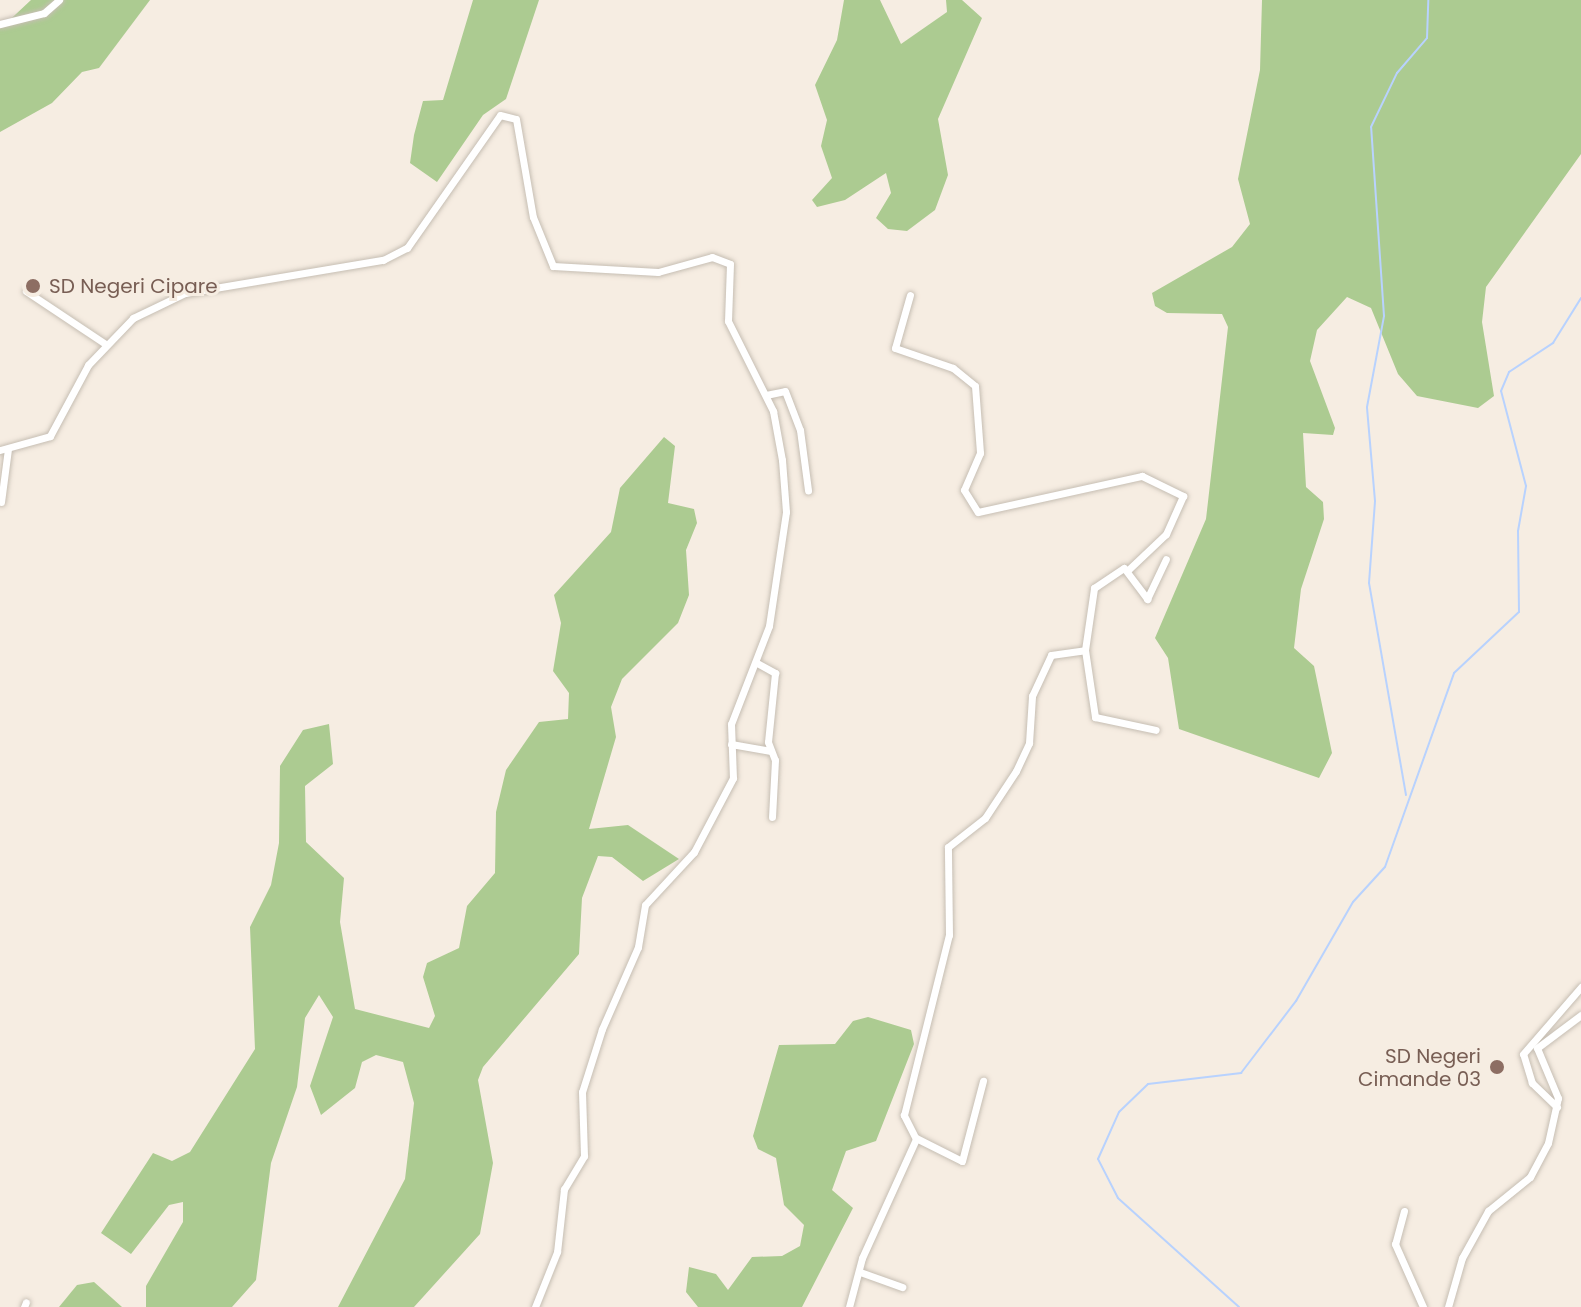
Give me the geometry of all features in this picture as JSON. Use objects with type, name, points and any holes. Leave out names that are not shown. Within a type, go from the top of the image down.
[{"type":"street","points":[[0,24],[44,13],[59,0]]},
{"type":"street","points":[[1,502],[4,450],[50,436],[104,343],[124,322],[185,293],[383,260],[407,248],[488,128],[507,114],[520,130],[533,217],[553,266],[658,272],[724,259],[732,267],[728,321],[766,395],[779,434],[786,512],[757,663],[734,713],[731,744],[733,778],[694,852],[645,905],[638,947],[602,1029],[582,1092],[584,1156],[564,1189],[557,1252],[535,1307]]},
{"type":"street","points":[[26,291],[104,343]]},
{"type":"street","points":[[910,295],[895,348],[953,368],[975,386],[980,453],[964,490],[978,512],[1142,476],[1183,496],[1166,534],[1128,570],[1117,570],[1088,597],[1085,650],[1095,717],[1156,730]]},
{"type":"street","points":[[766,395],[785,391],[800,430],[808,490]]},
{"type":"street","points":[[1128,570],[1147,599],[1166,559]]},
{"type":"street","points":[[983,1081],[962,1161],[916,1138],[904,1128],[904,1115],[949,935],[948,847],[985,818],[1016,771],[1029,743],[1032,696],[1051,655],[1085,650]]},
{"type":"street","points":[[757,663],[775,673],[769,751],[775,760],[772,817]]},
{"type":"street","points":[[731,744],[769,751]]},
{"type":"street","points":[[1557,1107],[1532,1083],[1523,1054],[1581,987]]},
{"type":"street","points":[[1448,1307],[1462,1258],[1488,1211],[1530,1177],[1557,1107],[1537,1048],[1581,1015]]},
{"type":"street","points":[[849,1307],[860,1272],[916,1138]]},
{"type":"street","points":[[1404,1211],[1395,1244],[1423,1307]]},
{"type":"street","points":[[860,1272],[902,1287]]},
{"type":"green space","points":[[31,0],[150,0],[99,68],[82,72],[52,103],[0,132],[0,29]]},
{"type":"green space","points":[[473,0],[539,0],[506,99],[483,115],[437,182],[410,163],[414,135],[423,101],[443,100]]},
{"type":"green space","points":[[844,0],[880,0],[901,44],[947,12],[946,0],[962,0],[982,18],[938,119],[948,175],[935,210],[907,231],[888,229],[876,218],[891,193],[886,173],[845,200],[817,207],[812,200],[832,178],[821,146],[827,120],[815,85],[837,40]]},
{"type":"green space","points":[[1262,0],[1581,0],[1581,154],[1486,287],[1482,322],[1494,396],[1478,408],[1417,396],[1398,374],[1371,308],[1347,297],[1317,330],[1310,361],[1335,428],[1333,435],[1303,433],[1306,487],[1323,502],[1324,519],[1301,589],[1294,648],[1314,666],[1332,753],[1319,778],[1179,729],[1168,658],[1155,638],[1206,519],[1228,327],[1222,314],[1167,313],[1155,306],[1152,293],[1232,247],[1250,224],[1238,179],[1260,70]]},
{"type":"green space","points":[[664,437],[675,446],[668,503],[694,509],[697,523],[686,550],[689,595],[678,623],[622,679],[611,707],[616,737],[589,829],[628,825],[679,859],[643,881],[612,857],[598,856],[582,898],[579,954],[483,1067],[478,1080],[493,1163],[480,1234],[414,1307],[338,1307],[405,1179],[414,1103],[403,1062],[376,1055],[362,1062],[355,1088],[321,1115],[310,1086],[333,1017],[319,995],[305,1018],[297,1087],[271,1163],[256,1280],[232,1307],[146,1307],[146,1286],[183,1222],[183,1202],[169,1205],[131,1254],[101,1233],[153,1153],[172,1161],[190,1152],[255,1049],[250,927],[271,885],[279,843],[280,766],[303,730],[329,724],[333,764],[305,786],[306,842],[344,878],[340,922],[355,1009],[429,1028],[435,1016],[423,977],[427,963],[459,948],[467,906],[495,873],[496,812],[506,770],[539,722],[568,719],[569,693],[553,671],[561,623],[554,595],[611,532],[620,488]]},
{"type":"green space","points":[[868,1017],[911,1030],[914,1044],[876,1141],[846,1151],[832,1190],[853,1208],[802,1307],[698,1307],[686,1292],[689,1267],[716,1274],[728,1290],[752,1257],[782,1256],[800,1246],[804,1225],[784,1205],[776,1158],[758,1149],[753,1136],[779,1045],[835,1044],[853,1021]]},
{"type":"green space","points":[[94,1282],[122,1307],[59,1307],[77,1285]]},
{"type":"waterway","points":[[1406,795],[1369,583],[1375,501],[1367,407],[1384,316],[1371,127],[1397,73],[1427,38],[1428,0]]},
{"type":"waterway","points":[[1239,1307],[1118,1198],[1098,1159],[1119,1112],[1148,1084],[1241,1073],[1296,1001],[1353,902],[1385,867],[1454,673],[1519,612],[1518,531],[1526,486],[1501,391],[1509,372],[1553,343],[1581,298]]},
{"type":"place","name":"SD Negeri Cipare","points":[[33,286]]},
{"type":"place","name":"SD Negeri Cimande 03","points":[[1497,1067]]}]
